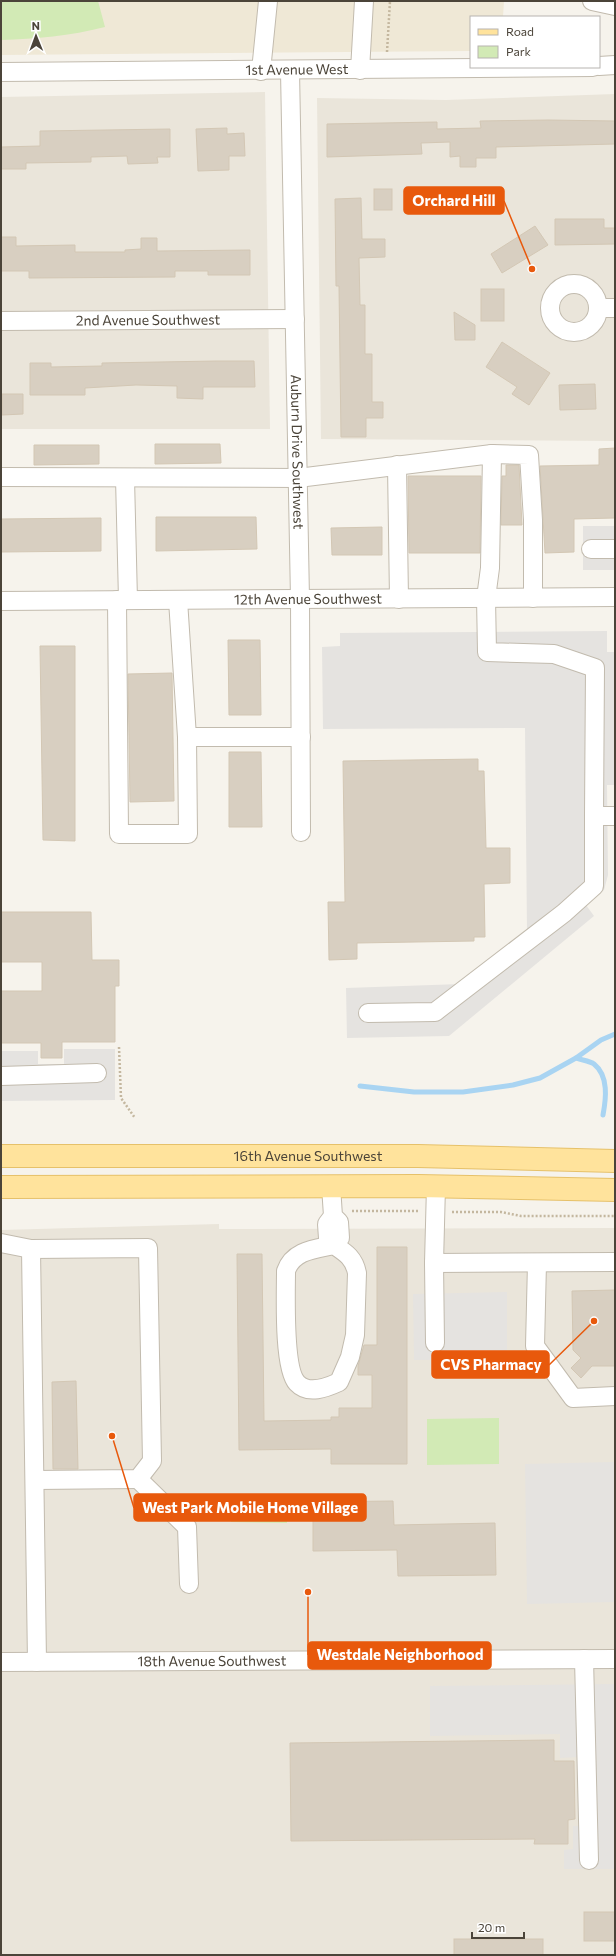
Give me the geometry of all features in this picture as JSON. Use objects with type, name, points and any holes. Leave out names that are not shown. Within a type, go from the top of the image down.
[{"type":"main road","name":"16th Avenue Southwest","points":[[1,1156],[418,1156],[615,1161]]},
{"type":"main road","points":[[1,1187],[436,1186],[615,1190]]},
{"type":"street","points":[[261,71],[268,1]]},
{"type":"street","points":[[360,70],[364,1]]},
{"type":"street","points":[[592,1],[615,6]]},
{"type":"street","points":[[600,66],[615,65]]},
{"type":"street","name":"1st Avenue West","points":[[1,72],[290,71],[524,68]]},
{"type":"street","name":"Auburn Drive Southwest","points":[[290,71],[300,599],[301,832]]},
{"type":"street","name":"2nd Avenue Southwest","points":[[1,321],[295,319]]},
{"type":"street","points":[[368,1013],[435,1012],[564,913],[594,886],[595,668],[554,654],[487,652],[486,598],[490,568],[492,454]]},
{"type":"street","points":[[1,477],[298,478],[492,454],[530,455],[533,520],[533,598]]},
{"type":"street","points":[[397,465],[399,599]]},
{"type":"street","points":[[125,478],[119,834],[188,834],[187,737],[178,600]]},
{"type":"street","points":[[591,549],[615,549]]},
{"type":"street","name":"12th Avenue Southwest","points":[[1,601],[615,597]]},
{"type":"street","points":[[187,737],[301,737]]},
{"type":"street","points":[[594,816],[615,816]]},
{"type":"street","points":[[1,1076],[97,1073]]},
{"type":"street","points":[[331,1186],[332,1214],[327,1224],[328,1238],[334,1245],[351,1256],[357,1273],[355,1335],[350,1357],[339,1382],[326,1388],[308,1390],[297,1383],[293,1376],[289,1358],[286,1312],[286,1271],[289,1263],[297,1255],[334,1245]]},
{"type":"street","points":[[435,1343],[434,1263],[436,1186]]},
{"type":"street","points":[[1,1243],[31,1249],[148,1248],[152,1461],[138,1479]]},
{"type":"street","points":[[31,1249],[37,1662]]},
{"type":"street","points":[[434,1263],[615,1262]]},
{"type":"street","points":[[537,1263],[535,1346],[573,1398],[615,1396]]},
{"type":"street","points":[[35,1480],[138,1479],[186,1527],[189,1584]]},
{"type":"street","points":[[584,1659],[589,1860]]},
{"type":"street","name":"18th Avenue Southwest","points":[[1,1662],[615,1659]]},
{"type":"path","points":[[385,70],[390,1]]},
{"type":"path","points":[[119,1046],[121,1098],[135,1118]]},
{"type":"path","points":[[332,1214],[435,1211],[501,1212],[521,1216],[615,1216]]},
{"type":"shaded area","points":[[1,1],[504,1],[503,16],[470,16],[470,51],[1,55]]},
{"type":"shaded area","points":[[265,92],[270,429],[1,429],[1,97]]},
{"type":"shaded area","points":[[615,94],[615,441],[321,439],[317,98],[446,100]]},
{"type":"shaded area","points":[[583,526],[615,526],[615,570],[583,570]]},
{"type":"shaded area","points":[[607,631],[607,652],[615,652],[615,785],[607,785],[608,875],[604,890],[586,905],[594,916],[449,1036],[347,1038],[346,988],[461,984],[527,931],[525,728],[323,729],[322,647],[340,646],[340,633]]},
{"type":"shaded area","points":[[64,1049],[115,1049],[115,1100],[1,1101],[1,1051],[38,1051],[38,1064],[64,1064]]},
{"type":"shaded area","points":[[219,1224],[219,1229],[615,1228],[615,1955],[1,1955],[1,1230]]},
{"type":"shaded area","points":[[507,1292],[507,1359],[414,1360],[413,1294]]},
{"type":"shaded area","points":[[615,1462],[615,1602],[527,1604],[525,1464]]},
{"type":"shaded area","points":[[614,1684],[615,1869],[564,1869],[564,1850],[573,1849],[573,1826],[580,1826],[579,1757],[560,1758],[560,1734],[430,1736],[430,1686]]},
{"type":"green space","points":[[1,1],[98,1],[105,27],[79,33],[27,39],[1,40]]},
{"type":"green space","points":[[499,1418],[499,1464],[427,1465],[427,1419]]},
{"type":"green space","points":[[232,1497],[288,1498],[287,1523],[231,1522]]},
{"type":"building","points":[[480,121],[615,121],[615,144],[496,147],[496,158],[476,158],[476,167],[460,167],[460,156],[450,157],[450,142],[421,143],[422,154],[327,157],[327,124],[437,122],[437,129],[481,128]]},
{"type":"building","points":[[227,128],[227,134],[244,133],[245,156],[229,156],[229,170],[198,171],[196,129]]},
{"type":"building","points":[[170,129],[170,157],[157,157],[158,163],[128,164],[127,156],[91,157],[91,162],[26,163],[26,169],[1,169],[1,147],[40,146],[40,131]]},
{"type":"building","points":[[374,189],[392,189],[392,210],[374,210]]},
{"type":"building","points":[[361,198],[362,239],[385,239],[385,257],[359,258],[360,305],[365,305],[365,354],[372,354],[372,402],[383,402],[383,418],[366,418],[366,437],[341,437],[339,286],[336,286],[335,199]]},
{"type":"building","points":[[555,219],[604,219],[604,228],[615,228],[615,244],[555,245]]},
{"type":"building","points":[[535,226],[548,245],[502,273],[491,254]]},
{"type":"building","points":[[1,237],[16,237],[16,246],[75,245],[75,252],[125,252],[125,250],[141,249],[141,238],[157,238],[157,251],[250,250],[250,275],[208,275],[208,271],[175,271],[175,277],[29,278],[29,271],[1,271]]},
{"type":"building","points":[[481,289],[504,289],[504,321],[481,321]]},
{"type":"building","points":[[454,312],[475,325],[475,340],[455,340]]},
{"type":"building","points":[[502,342],[550,373],[529,405],[512,394],[517,387],[486,367]]},
{"type":"building","points":[[254,361],[255,387],[203,387],[203,399],[177,398],[177,386],[136,385],[85,388],[85,395],[30,395],[30,363],[51,363],[51,367],[102,366],[102,363]]},
{"type":"building","points":[[595,384],[596,409],[560,410],[559,385]]},
{"type":"building","points":[[2,394],[23,394],[23,414],[2,415]]},
{"type":"building","points":[[155,444],[220,444],[221,463],[155,464]]},
{"type":"building","points":[[34,445],[99,445],[99,464],[34,465]]},
{"type":"building","points":[[615,448],[615,518],[574,519],[574,552],[545,553],[540,466],[599,465],[599,449]]},
{"type":"building","points":[[506,465],[519,465],[522,525],[501,525],[502,476],[506,476]]},
{"type":"building","points":[[408,476],[481,476],[480,553],[409,553]]},
{"type":"building","points":[[156,517],[256,517],[257,549],[156,551]]},
{"type":"building","points":[[101,518],[101,551],[1,552],[1,519]]},
{"type":"building","points":[[382,527],[382,555],[332,555],[331,528]]},
{"type":"building","points":[[228,640],[260,640],[261,715],[229,715]]},
{"type":"building","points":[[40,646],[75,646],[75,841],[43,840]]},
{"type":"building","points":[[172,673],[174,801],[130,802],[128,674]]},
{"type":"building","points":[[229,752],[261,752],[262,827],[229,827]]},
{"type":"building","points":[[478,759],[478,771],[484,771],[486,848],[510,848],[510,883],[484,884],[485,937],[474,937],[474,941],[357,943],[357,959],[329,960],[328,902],[345,902],[343,761]]},
{"type":"building","points":[[1,912],[91,912],[92,960],[119,960],[119,986],[115,986],[115,1042],[62,1042],[62,1058],[41,1058],[41,1043],[1,1043],[1,991],[42,991],[42,962],[1,962]]},
{"type":"building","points":[[377,1247],[407,1247],[407,1464],[331,1464],[331,1449],[239,1450],[237,1254],[262,1254],[264,1421],[331,1420],[331,1417],[339,1417],[339,1408],[372,1408],[372,1375],[358,1375],[358,1366],[364,1345],[377,1345]]},
{"type":"building","points":[[615,1290],[615,1366],[592,1366],[581,1378],[571,1368],[581,1358],[573,1350],[572,1291]]},
{"type":"building","points":[[76,1381],[78,1469],[53,1469],[52,1382]]},
{"type":"building","points":[[393,1501],[394,1525],[495,1523],[496,1575],[398,1576],[397,1550],[313,1551],[313,1502]]},
{"type":"building","points":[[554,1740],[554,1761],[574,1761],[575,1819],[568,1820],[568,1844],[534,1844],[535,1839],[291,1841],[290,1743]]},
{"type":"building","points":[[584,1912],[615,1912],[615,1941],[584,1941]]},
{"type":"building","points":[[454,1939],[543,1939],[543,1955],[454,1955]]},
{"type":"waterway","points":[[360,1086],[414,1092],[463,1092],[513,1085],[540,1078],[576,1058],[601,1040],[615,1034]]},
{"type":"waterway","points":[[576,1058],[594,1064],[602,1075],[605,1088],[603,1115]]},
{"type":"place","name":"Orchard Hill","points":[[532,269]]},
{"type":"place","name":"CVS Pharmacy","points":[[594,1321]]},
{"type":"place","name":"West Park Mobile Home Village","points":[[112,1436]]},
{"type":"place","name":"Westdale Neighborhood","points":[[308,1592]]}]
